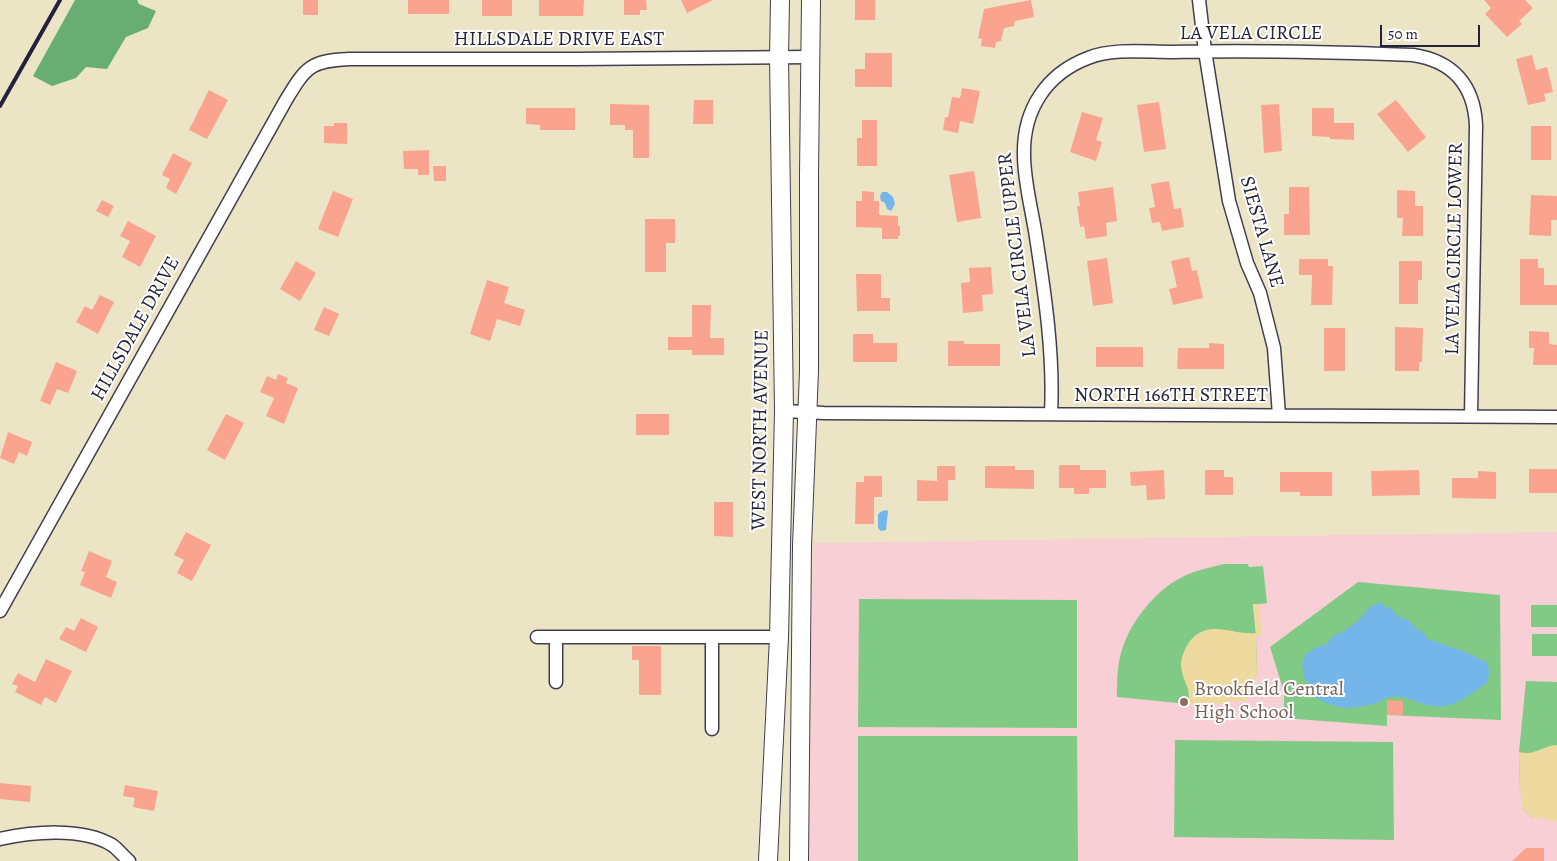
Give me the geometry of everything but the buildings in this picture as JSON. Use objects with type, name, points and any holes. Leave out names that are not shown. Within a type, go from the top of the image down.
[{"type":"main road","name":"WEST NORTH AVENUE","points":[[768,861],[779,637],[784,411],[779,57],[780,0]]},
{"type":"main road","points":[[798,861],[802,546],[808,412],[811,0]]},
{"type":"street","name":"SIESTA LANE","points":[[1199,0],[1205,51],[1229,201],[1247,263],[1260,293],[1274,348],[1279,415]]},
{"type":"street","name":"LA VELA CIRCLE","points":[[1041,94],[1057,75],[1073,64],[1090,57],[1114,53],[1205,51],[1413,55],[1427,57],[1442,64],[1466,84]]},
{"type":"street","name":"HILLSDALE DRIVE EAST","points":[[308,67],[329,60],[349,59],[810,57]]},
{"type":"street","name":"HILLSDALE DRIVE","points":[[0,611],[286,100],[308,67]]},
{"type":"street","name":"LA VELA CIRCLE LOWER","points":[[1466,84],[1472,99],[1476,125],[1471,416]]},
{"type":"street","name":"LA VELA CIRCLE UPPER","points":[[1041,94],[1034,104],[1027,122],[1024,139],[1024,157],[1026,182],[1042,276],[1048,332],[1052,396],[1051,414]]},
{"type":"street","name":"NORTH 166TH STREET","points":[[784,411],[1557,417]]},
{"type":"street","points":[[537,637],[779,637]]},
{"type":"street","points":[[556,637],[556,682]]},
{"type":"street","points":[[712,637],[712,729]]},
{"type":"street","points":[[0,839],[40,833],[84,835],[113,845],[129,861]]},
{"type":"shaded area","name":"Brookfield Central High School","points":[[1557,532],[1557,861],[808,861],[813,543]]},
{"type":"green space","points":[[75,0],[137,0],[139,4],[156,11],[148,28],[126,37],[107,69],[86,67],[76,78],[52,86],[33,76]]},
{"type":"green space","points":[[1224,564],[1248,564],[1249,567],[1263,566],[1267,603],[1253,605],[1257,676],[1254,677],[1255,691],[1244,701],[1230,701],[1229,704],[1188,704],[1117,697],[1118,670],[1122,650],[1128,635],[1145,608],[1169,585],[1182,577]]},
{"type":"green space","points":[[1358,582],[1500,595],[1501,720],[1387,715],[1387,726],[1284,718],[1284,692],[1270,647]]},
{"type":"green space","points":[[859,599],[1077,600],[1077,728],[858,727]]},
{"type":"green space","points":[[1531,605],[1557,605],[1557,627],[1531,627]]},
{"type":"green space","points":[[1532,634],[1557,634],[1557,656],[1532,656]]},
{"type":"green space","points":[[1526,681],[1557,682],[1557,821],[1547,821],[1547,818],[1533,818],[1522,808],[1519,752]]},
{"type":"green space","points":[[858,736],[1077,736],[1078,861],[858,861]]},
{"type":"green space","points":[[1175,740],[1393,742],[1394,840],[1174,837]]},
{"type":"sand","points":[[1253,604],[1259,604],[1262,635],[1256,636],[1257,676],[1254,677],[1255,691],[1244,701],[1230,701],[1229,704],[1188,704],[1188,691],[1181,666],[1188,644],[1205,630],[1256,633]]},
{"type":"sand","points":[[1557,745],[1557,821],[1547,821],[1547,818],[1533,818],[1522,808],[1519,752],[1530,753]]},
{"type":"water","points":[[882,192],[887,192],[893,197],[895,204],[891,211],[881,201],[880,196]]},
{"type":"water","points":[[886,510],[888,511],[886,530],[881,531],[878,528],[878,515]]},
{"type":"water","points":[[1381,602],[1393,610],[1396,615],[1409,621],[1428,639],[1465,652],[1488,663],[1489,674],[1487,683],[1456,703],[1440,706],[1431,706],[1405,698],[1394,697],[1367,705],[1345,708],[1316,698],[1314,691],[1304,677],[1302,664],[1306,654],[1319,646],[1326,645],[1332,637],[1346,630],[1359,620],[1370,607]]},
{"type":"railway","points":[[0,106],[60,0]]},
{"type":"place","name":"Brookfield Central High School","points":[[1184,702]]}]
